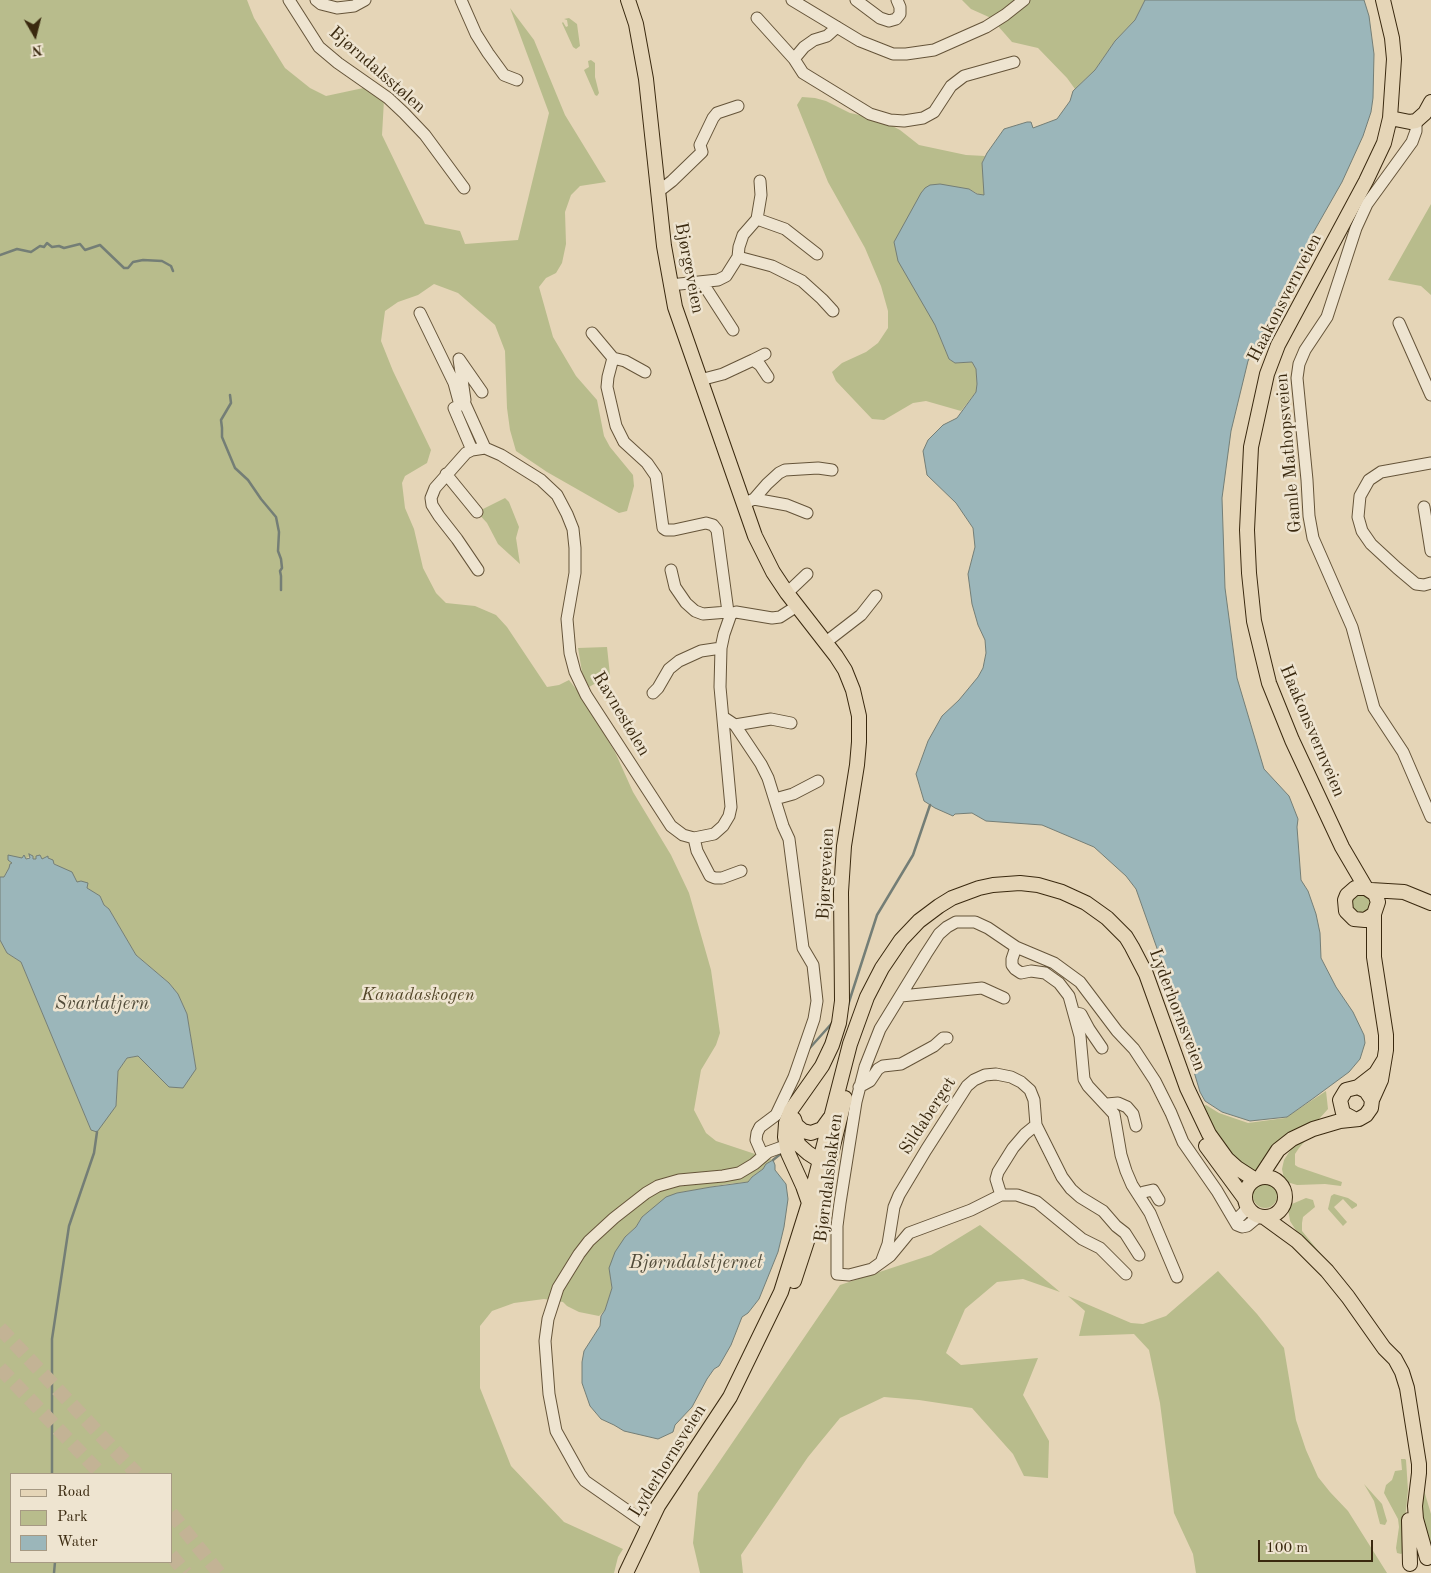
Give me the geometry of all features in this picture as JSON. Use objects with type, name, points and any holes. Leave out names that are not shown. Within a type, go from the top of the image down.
[{"type":"main road","name":"Bjørgeveien","points":[[620,0],[642,58]]},
{"type":"main road","name":"Bjørgeveien","points":[[628,0],[636,24],[646,79],[664,246],[675,308],[700,380],[749,502],[763,552],[787,593],[826,642],[845,670],[854,690],[859,716],[859,742],[844,846],[841,892],[842,1001],[839,1023],[832,1045],[822,1066],[791,1110],[786,1123],[792,1143]]},
{"type":"main road","name":"Haakonsvernveien","points":[[1368,889],[1342,847],[1269,683],[1258,641],[1249,573],[1247,539],[1251,447],[1267,374],[1278,345],[1366,181],[1384,143],[1390,118],[1394,59],[1392,38],[1383,0]]},
{"type":"main road","points":[[1390,118],[1410,122],[1416,121],[1425,113],[1431,102]]},
{"type":"main road","name":"Haakonsvernveien","points":[[1342,847],[1347,870],[1348,895]]},
{"type":"main road","name":"Lyderhornsveien","points":[[626,1573],[648,1525],[685,1464],[755,1362],[789,1294],[808,1244],[830,1118],[861,1011],[882,968],[908,931],[939,906],[966,892],[979,888],[999,884],[1020,883],[1038,885],[1062,892],[1086,904],[1107,918],[1126,937],[1138,959],[1152,989],[1187,1088],[1201,1119],[1227,1159],[1237,1168],[1258,1178]]},
{"type":"main road","points":[[1374,957],[1363,932],[1346,911],[1345,900],[1348,895],[1355,888],[1404,892],[1428,902]]},
{"type":"main road","points":[[1258,1178],[1272,1177],[1280,1183],[1286,1194],[1282,1207],[1274,1215],[1254,1210],[1248,1186],[1258,1178],[1278,1150],[1288,1142],[1313,1129],[1340,1121],[1363,1118],[1369,1112],[1381,1080],[1386,1058],[1386,1035],[1374,957],[1375,913],[1378,902],[1368,889]]},
{"type":"main road","name":"Lyderhornsveien","points":[[730,1398],[781,1292],[862,1032],[878,992],[899,957],[932,922],[956,906],[986,895],[1017,892],[1047,896],[1071,905],[1104,926],[1119,944],[1144,992],[1179,1091],[1193,1124],[1212,1155],[1254,1210],[1297,1241],[1327,1271],[1395,1360],[1402,1372],[1407,1388],[1419,1474],[1415,1506],[1416,1519],[1429,1560]]},
{"type":"main road","points":[[1354,919],[1365,920],[1386,903],[1398,899],[1428,902]]},
{"type":"main road","points":[[1313,1129],[1340,1104],[1343,1093],[1350,1088],[1358,1087],[1376,1073],[1386,1058]]},
{"type":"main road","points":[[1358,1087],[1366,1091],[1372,1100]]},
{"type":"main road","name":"Bjørgeveien","points":[[796,1104],[794,1132],[788,1153],[809,1203]]},
{"type":"main road","points":[[1340,1104],[1343,1113],[1354,1119]]},
{"type":"main road","points":[[794,1119],[796,1125],[802,1131],[812,1133],[822,1129],[830,1118]]},
{"type":"main road","points":[[1280,1183],[1279,1168],[1288,1142]]},
{"type":"main road","points":[[792,1143],[800,1161],[811,1168],[822,1165]]},
{"type":"main road","name":"Lyderhornsveien","points":[[1282,1207],[1288,1227],[1297,1241]]},
{"type":"main road","name":"Lyderhornsveien","points":[[1384,1348],[1395,1374],[1410,1470],[1409,1568]]},
{"type":"main road","points":[[1409,1568],[1416,1559],[1429,1560]]},
{"type":"street","name":"Bjørndalsstølen","points":[[289,0],[319,47],[404,112],[425,135],[464,188]]},
{"type":"street","name":"Bjørndalsstølen","points":[[316,0],[321,4],[337,8],[354,6],[365,0]]},
{"type":"street","points":[[462,0],[476,34],[488,52],[504,75],[517,80]]},
{"type":"street","points":[[792,0],[860,41],[893,54],[921,53],[934,50],[986,27],[1024,0]]},
{"type":"street","points":[[856,0],[880,18],[889,21],[896,19],[900,14],[897,0]]},
{"type":"street","points":[[757,18],[794,59],[803,72],[870,114],[890,120],[904,121],[923,118],[934,112],[951,86],[964,76],[1014,62]]},
{"type":"street","points":[[794,59],[814,40],[827,36],[837,27]]},
{"type":"street","points":[[658,190],[672,181],[702,152],[700,146],[712,118],[717,113],[738,106]]},
{"type":"street","name":"Gamle Mathopsveien","points":[[1416,121],[1416,131],[1412,142],[1366,204],[1356,228],[1327,317],[1305,350],[1299,364],[1297,378],[1309,516],[1313,538],[1352,627],[1374,708],[1403,752],[1431,817]]},
{"type":"street","points":[[670,285],[718,280],[726,276],[738,257],[738,246],[742,235],[757,219],[761,195],[760,181]]},
{"type":"street","points":[[757,219],[785,229],[817,254]]},
{"type":"street","points":[[738,257],[772,266],[802,281],[832,311]]},
{"type":"street","points":[[702,282],[733,330]]},
{"type":"street","points":[[420,313],[463,404]]},
{"type":"street","points":[[1399,322],[1431,395]]},
{"type":"street","points":[[592,333],[613,358],[625,361],[645,372]]},
{"type":"street","points":[[700,380],[723,374],[764,354]]},
{"type":"street","points":[[613,358],[607,386],[614,418],[620,435],[628,447],[651,468],[656,476],[663,528],[674,530],[706,523],[713,525],[718,530],[730,613],[721,648],[720,687],[731,806],[729,816],[723,826],[714,834],[694,838],[697,851],[710,876],[722,878],[741,871]]},
{"type":"street","points":[[463,404],[460,359],[482,392]]},
{"type":"street","points":[[753,360],[760,365],[768,377]]},
{"type":"street","points":[[463,404],[454,408],[479,449],[466,453],[435,488],[431,498],[432,505],[478,570]]},
{"type":"street","name":"Ravnestølen","points":[[479,449],[501,455],[535,476],[557,495],[570,519],[575,548],[575,573],[567,618],[570,653],[575,672],[586,695],[670,826],[683,836],[694,838]]},
{"type":"street","points":[[1431,464],[1381,472],[1369,480],[1360,496],[1358,517],[1362,530],[1371,544],[1397,568],[1416,584],[1424,585],[1431,583]]},
{"type":"street","points":[[749,502],[779,473],[785,470],[818,468],[832,470]]},
{"type":"street","points":[[446,474],[477,512]]},
{"type":"street","points":[[749,502],[786,505],[806,513]]},
{"type":"street","points":[[1424,507],[1431,552]]},
{"type":"street","points":[[671,570],[676,587],[686,603],[695,611],[703,614],[736,612],[772,618],[780,617],[797,606]]},
{"type":"street","points":[[787,593],[806,574]]},
{"type":"street","points":[[826,642],[861,615],[876,596]]},
{"type":"street","points":[[653,693],[669,669],[679,661],[701,651],[721,648]]},
{"type":"street","points":[[723,717],[735,725],[761,764],[789,839],[803,948],[813,965],[817,1001],[814,1019],[794,1077],[776,1115],[760,1127],[757,1133],[756,1140],[763,1156]]},
{"type":"street","points":[[735,725],[771,719],[791,723]]},
{"type":"street","points":[[775,799],[793,794],[818,781]]},
{"type":"street","name":"Bjørndalsbakken","points":[[880,1264],[864,1272],[849,1275],[837,1274],[837,1226],[859,1087],[873,1045],[901,996],[939,934],[956,922],[975,922],[988,928],[1016,947],[1054,963],[1080,982],[1117,1031],[1134,1049],[1171,1113],[1183,1142],[1233,1218],[1238,1218],[1254,1210]]},
{"type":"street","points":[[1016,947],[1012,959],[1012,965],[1015,969],[1021,973],[1031,971],[1045,973],[1059,983],[1069,996],[1080,1036],[1084,1079],[1088,1086],[1107,1104],[1114,1114],[1118,1126],[1121,1156],[1126,1171],[1150,1213],[1177,1277]]},
{"type":"street","points":[[901,996],[982,988],[1004,998]]},
{"type":"street","points":[[1074,1013],[1082,1014],[1089,1029],[1102,1048]]},
{"type":"street","points":[[859,1087],[870,1081],[878,1069],[883,1066],[901,1064],[934,1046],[942,1038],[947,1038]]},
{"type":"street","name":"Sildaberget","points":[[880,1264],[888,1244],[894,1207],[899,1194],[967,1086],[985,1075],[996,1074],[1011,1077],[1021,1082],[1030,1090],[1034,1100],[1036,1125],[1062,1177],[1070,1189],[1103,1211],[1116,1226],[1126,1233],[1139,1255]]},
{"type":"street","points":[[1107,1104],[1118,1103],[1127,1107],[1133,1114],[1136,1126]]},
{"type":"street","points":[[1001,1195],[996,1180],[998,1172],[1013,1148],[1036,1125]]},
{"type":"street","points":[[648,1525],[585,1481],[556,1431],[549,1394],[545,1342],[552,1302],[566,1274],[589,1241],[646,1193],[658,1186],[679,1180],[739,1173],[776,1148],[792,1143]]},
{"type":"street","points":[[1140,1195],[1153,1190],[1160,1200]]},
{"type":"street","points":[[880,1264],[890,1256],[910,1233],[972,1210],[1001,1195],[1017,1195],[1037,1202],[1082,1240],[1100,1248],[1126,1274]]},
{"type":"green space","name":"Kanadaskogen","points":[[0,0],[247,0],[254,18],[285,68],[310,88],[326,96],[368,87],[384,100],[382,135],[425,224],[460,231],[465,244],[518,240],[549,113],[510,8],[534,40],[565,115],[606,182],[580,186],[571,195],[565,212],[566,244],[562,263],[556,273],[546,278],[539,287],[553,337],[576,376],[597,400],[604,436],[610,447],[633,475],[634,486],[627,511],[619,513],[547,472],[516,451],[510,430],[507,408],[505,351],[495,325],[458,293],[434,284],[418,295],[398,302],[385,311],[381,341],[393,371],[431,450],[427,463],[405,476],[402,483],[405,508],[414,529],[423,568],[436,593],[446,603],[475,606],[496,615],[507,627],[547,687],[559,685],[569,680],[580,694],[615,752],[633,792],[671,855],[689,893],[711,970],[720,1033],[716,1045],[701,1070],[694,1110],[706,1133],[716,1141],[773,1160],[766,1164],[748,1182],[677,1193],[642,1217],[636,1227],[625,1237],[610,1277],[612,1288],[605,1310],[599,1316],[579,1312],[563,1302],[544,1299],[514,1303],[492,1311],[480,1326],[480,1388],[511,1466],[564,1522],[623,1549],[618,1557],[614,1573],[0,1573],[0,940],[7,953],[21,962],[91,1130],[116,1106],[118,1071],[127,1058],[138,1056],[196,1069],[187,1014],[178,994],[169,983],[136,955],[100,896],[77,883],[73,876],[52,862],[33,859],[30,856],[25,859],[8,856],[12,863],[4,877],[0,877]]},
{"type":"green space","points":[[962,0],[1145,0],[1135,20],[1115,41],[1095,70],[1075,89],[1038,48],[1012,42],[991,18],[971,9]]},
{"type":"green space","points":[[569,18],[577,24],[580,46],[576,49],[573,47],[562,23],[566,27],[568,26],[567,20],[564,19]]},
{"type":"green space","points":[[591,60],[595,63],[595,77],[599,93],[597,96],[584,70],[589,67],[588,61]]},
{"type":"green space","points":[[802,97],[826,101],[850,113],[879,119],[900,130],[919,145],[966,155],[985,156],[982,163],[985,192],[984,195],[980,195],[969,189],[935,325],[949,359],[955,363],[972,362],[976,369],[976,392],[961,411],[926,401],[913,403],[884,420],[872,419],[836,381],[832,372],[842,363],[866,352],[878,343],[888,328],[888,311],[881,286],[865,248],[828,182],[797,105]]},
{"type":"green space","points":[[1431,204],[1431,295],[1421,286],[1388,280]]},
{"type":"green space","points":[[505,498],[509,502],[519,527],[516,538],[520,564],[498,544],[487,523],[477,512]]},
{"type":"green space","points":[[607,647],[610,675],[589,687],[582,672],[578,648]]},
{"type":"green space","points":[[1362,894],[1369,897],[1372,904],[1369,911],[1362,914],[1355,911],[1352,904],[1355,897]]},
{"type":"green space","points":[[1326,1091],[1328,1109],[1319,1119],[1288,1141],[1259,1169],[1253,1171],[1244,1168],[1216,1137],[1200,1107],[1206,1105],[1219,1113],[1248,1123],[1285,1118]]},
{"type":"green space","points":[[1332,1128],[1306,1140],[1295,1154],[1295,1165],[1342,1182],[1341,1186],[1325,1184],[1297,1185],[1287,1182],[1284,1179],[1282,1169],[1284,1160],[1293,1146],[1301,1139]]},
{"type":"green space","points":[[1265,1184],[1273,1188],[1277,1196],[1273,1204],[1265,1208],[1257,1204],[1253,1196],[1257,1188]]},
{"type":"green space","points":[[1334,1194],[1348,1198],[1357,1204],[1352,1209],[1343,1199],[1334,1207],[1347,1222],[1343,1226],[1328,1209],[1331,1196]]},
{"type":"green space","points":[[1306,1198],[1313,1200],[1315,1207],[1303,1217],[1302,1231],[1343,1281],[1304,1243],[1290,1221],[1288,1209],[1292,1204]]},
{"type":"green space","points":[[980,1225],[1060,1292],[1023,1279],[997,1282],[965,1309],[946,1353],[961,1365],[1038,1358],[1023,1395],[1049,1441],[1048,1478],[1024,1476],[1013,1454],[972,1408],[884,1397],[840,1418],[808,1457],[741,1555],[743,1573],[700,1573],[693,1543],[698,1493],[840,1285],[931,1255]]},
{"type":"green space","points":[[1218,1271],[1257,1314],[1284,1348],[1296,1420],[1318,1477],[1348,1511],[1387,1573],[1196,1573],[1193,1554],[1174,1513],[1160,1403],[1149,1350],[1134,1334],[1079,1336],[1085,1311],[1068,1296],[1131,1323],[1143,1324],[1166,1316]]},
{"type":"green space","points":[[1401,1459],[1406,1460],[1408,1490],[1404,1552],[1401,1554],[1397,1553],[1396,1548],[1399,1527],[1398,1519],[1384,1493],[1386,1485],[1392,1480],[1395,1471],[1402,1470]]},
{"type":"green space","points":[[1364,1484],[1382,1504],[1387,1521],[1385,1525],[1380,1524],[1374,1501]]},
{"type":"green space","points":[[1423,1487],[1431,1514],[1431,1553],[1419,1521]]},
{"type":"water","points":[[1145,0],[1364,0],[1369,16],[1374,54],[1373,98],[1371,112],[1363,136],[1342,182],[1313,233],[1248,361],[1231,431],[1222,498],[1225,588],[1237,678],[1264,769],[1289,796],[1298,819],[1301,880],[1308,891],[1316,914],[1320,933],[1321,958],[1336,987],[1353,1012],[1364,1035],[1365,1043],[1360,1059],[1349,1072],[1287,1117],[1250,1121],[1222,1112],[1205,1101],[1200,1092],[1159,954],[1136,889],[1126,876],[1094,847],[1042,825],[986,821],[972,813],[955,814],[953,816],[935,808],[924,801],[916,774],[928,741],[942,716],[959,700],[978,677],[983,668],[986,653],[985,640],[972,604],[968,574],[975,547],[973,528],[956,503],[927,475],[923,451],[928,440],[943,425],[957,418],[976,392],[977,384],[976,369],[972,362],[955,363],[949,359],[935,325],[898,261],[894,242],[921,193],[930,185],[940,184],[969,189],[977,194],[984,195],[982,163],[1004,129],[1027,122],[1031,122],[1033,128],[1057,119],[1070,101],[1073,91],[1095,70],[1115,41],[1135,20]]},
{"type":"water","name":"Svartatjern","points":[[29,854],[33,856],[33,859],[40,855],[42,859],[48,856],[48,858],[53,860],[54,864],[72,872],[77,882],[88,883],[87,888],[100,896],[136,955],[169,983],[178,994],[187,1014],[196,1069],[183,1088],[169,1087],[138,1056],[127,1058],[118,1071],[116,1106],[97,1132],[91,1130],[21,962],[7,953],[0,940],[0,877],[4,877],[12,863],[8,860],[8,855],[22,858],[24,855],[26,859],[30,858]]},
{"type":"water","name":"Bjørndalstjernet","points":[[773,1160],[775,1170],[786,1184],[788,1199],[778,1252],[759,1299],[748,1313],[742,1317],[731,1345],[719,1366],[714,1369],[707,1379],[692,1407],[675,1425],[673,1432],[658,1439],[624,1431],[601,1419],[590,1406],[582,1383],[582,1362],[584,1351],[600,1326],[601,1316],[605,1310],[612,1288],[609,1268],[615,1252],[642,1217],[666,1197],[677,1193],[748,1182],[766,1164]]},
{"type":"waterway","points":[[0,255],[17,249],[31,252],[40,246],[44,247],[47,243],[52,247],[59,246],[64,248],[80,244],[85,250],[100,245],[124,268],[128,268],[133,262],[143,260],[162,261],[171,266],[173,271]]},
{"type":"waterway","points":[[230,395],[231,403],[221,420],[222,437],[235,468],[248,480],[276,517],[279,532],[278,551],[282,568],[280,571],[281,590]]},
{"type":"waterway","points":[[848,1005],[877,915],[913,855],[930,805]]},
{"type":"waterway","points":[[808,1050],[833,1022]]},
{"type":"waterway","points":[[52,1473],[52,1339],[69,1226],[94,1153],[97,1132]]},
{"type":"waterway","points":[[773,1160],[783,1152]]},
{"type":"waterway","points":[[54,1573],[55,1563]]},
{"type":"tunnel","points":[[0,1328],[136,1473]]},
{"type":"tunnel","points":[[0,1368],[100,1473]]},
{"type":"tunnel","points":[[172,1514],[219,1573]]},
{"type":"tunnel","points":[[172,1556],[186,1573]]}]
